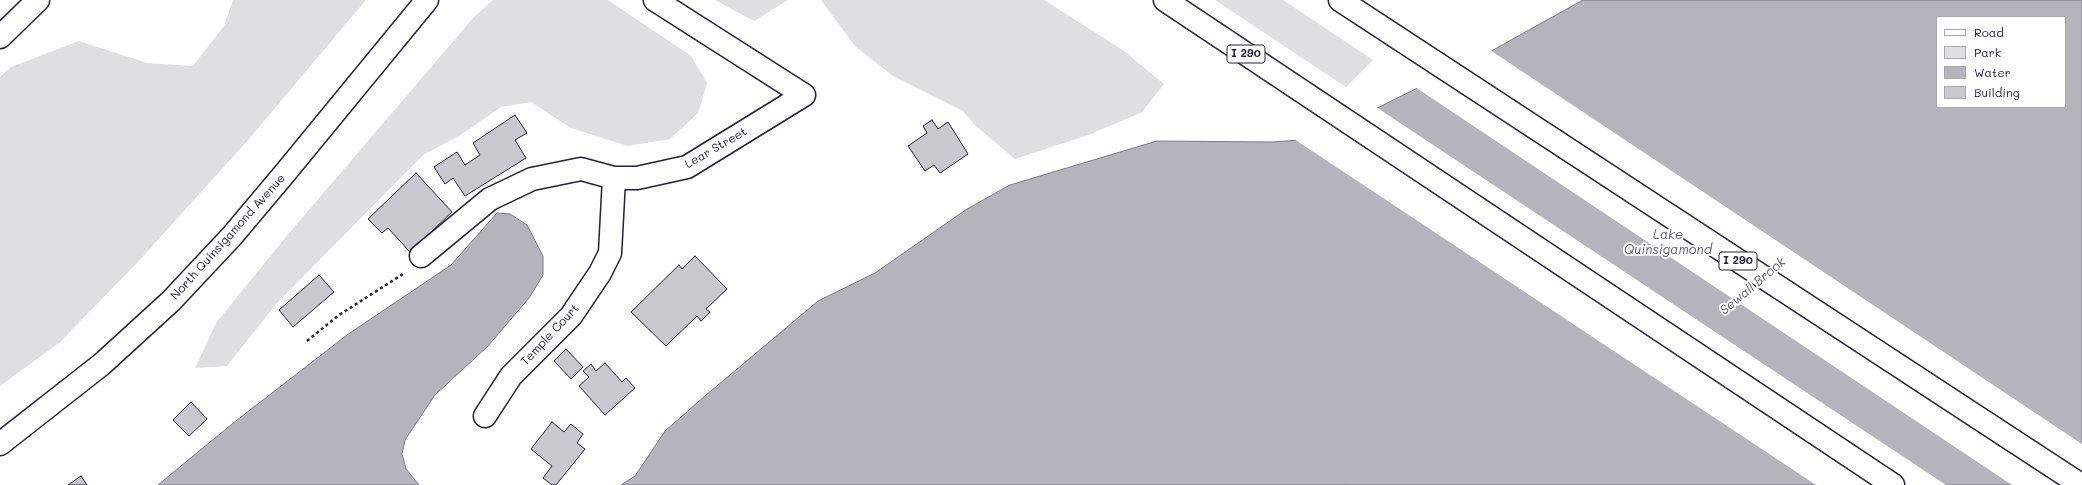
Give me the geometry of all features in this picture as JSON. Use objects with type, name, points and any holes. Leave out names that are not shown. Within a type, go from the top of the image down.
[{"type":"main road","points":[[0,37],[38,0]]},
{"type":"main road","name":"North Quinsigamond Avenue","points":[[0,444],[102,364],[171,301],[232,236],[427,0]]},
{"type":"main road","name":"Lear Street","points":[[422,256],[490,199],[532,179],[581,169],[614,178],[637,178],[687,167],[804,95],[655,0]]},
{"type":"main road","name":"I 290","points":[[1165,0],[1892,485]]},
{"type":"main road","name":"I 290","points":[[1340,0],[1395,38],[2081,485]]},
{"type":"main road","name":"Temple Court","points":[[485,416],[511,376],[571,316],[600,273],[610,253],[614,178]]},
{"type":"path","points":[[307,341],[339,315],[413,268],[422,256]]},
{"type":"green space","points":[[233,0],[366,0],[248,140],[136,264],[59,343],[0,386],[0,77],[11,67],[79,41],[147,63],[193,66],[224,26]]},
{"type":"green space","points":[[493,0],[608,0],[691,56],[707,83],[698,113],[670,139],[628,146],[571,128],[531,102],[501,107],[459,136],[423,155],[276,304],[227,366],[195,368],[216,323],[285,238],[474,17]]},
{"type":"green space","points":[[715,0],[788,0],[754,21]]},
{"type":"green space","points":[[821,0],[1044,0],[1124,51],[1164,84],[1142,112],[1091,134],[1015,159],[976,126],[963,111],[893,76],[855,46]]},
{"type":"green space","points":[[1215,0],[1283,0],[1373,60],[1346,87]]},
{"type":"water","name":"Lake Quinsigamond","points":[[1583,0],[2082,0],[2082,485],[621,485],[635,476],[665,431],[818,301],[875,273],[967,209],[1010,185],[1157,141],[1272,142],[1300,140],[1345,124],[1486,54]]},
{"type":"water","points":[[497,213],[510,214],[527,225],[543,256],[543,275],[529,298],[488,346],[435,395],[405,440],[402,454],[406,469],[419,485],[158,485],[232,424],[347,335],[451,265]]},
{"type":"pier","points":[[1490,50],[2082,444],[2082,485],[2012,485],[1415,87]]},
{"type":"pier","points":[[1376,107],[1946,485],[1816,485],[1294,139],[1344,122]]},
{"type":"building","points":[[515,115],[527,133],[515,140],[526,158],[465,196],[453,178],[445,184],[434,167],[457,152],[465,165],[480,155],[473,143]]},
{"type":"building","points":[[932,120],[938,129],[948,122],[968,154],[940,173],[934,165],[925,171],[908,146],[927,133],[923,126]]},
{"type":"building","points":[[416,173],[452,212],[410,252],[388,228],[382,233],[368,219]]},
{"type":"building","points":[[695,256],[727,289],[706,309],[710,312],[701,321],[697,316],[666,346],[631,312],[679,265],[682,269]]},
{"type":"building","points":[[319,275],[334,292],[293,327],[279,310]]},
{"type":"building","points":[[566,349],[583,367],[571,379],[554,361]]},
{"type":"building","points":[[605,363],[622,382],[626,378],[635,388],[605,415],[579,386],[589,377],[583,371],[591,364],[596,371]]},
{"type":"building","points":[[191,402],[207,419],[189,436],[173,420]]},
{"type":"building","points":[[552,422],[564,432],[571,424],[583,434],[577,443],[585,449],[556,485],[552,485],[543,478],[552,466],[531,449]]},
{"type":"building","points":[[81,476],[87,485],[68,485]]},
{"type":"water label","name":"Sewall Brook","points":[[1753,286]]}]
